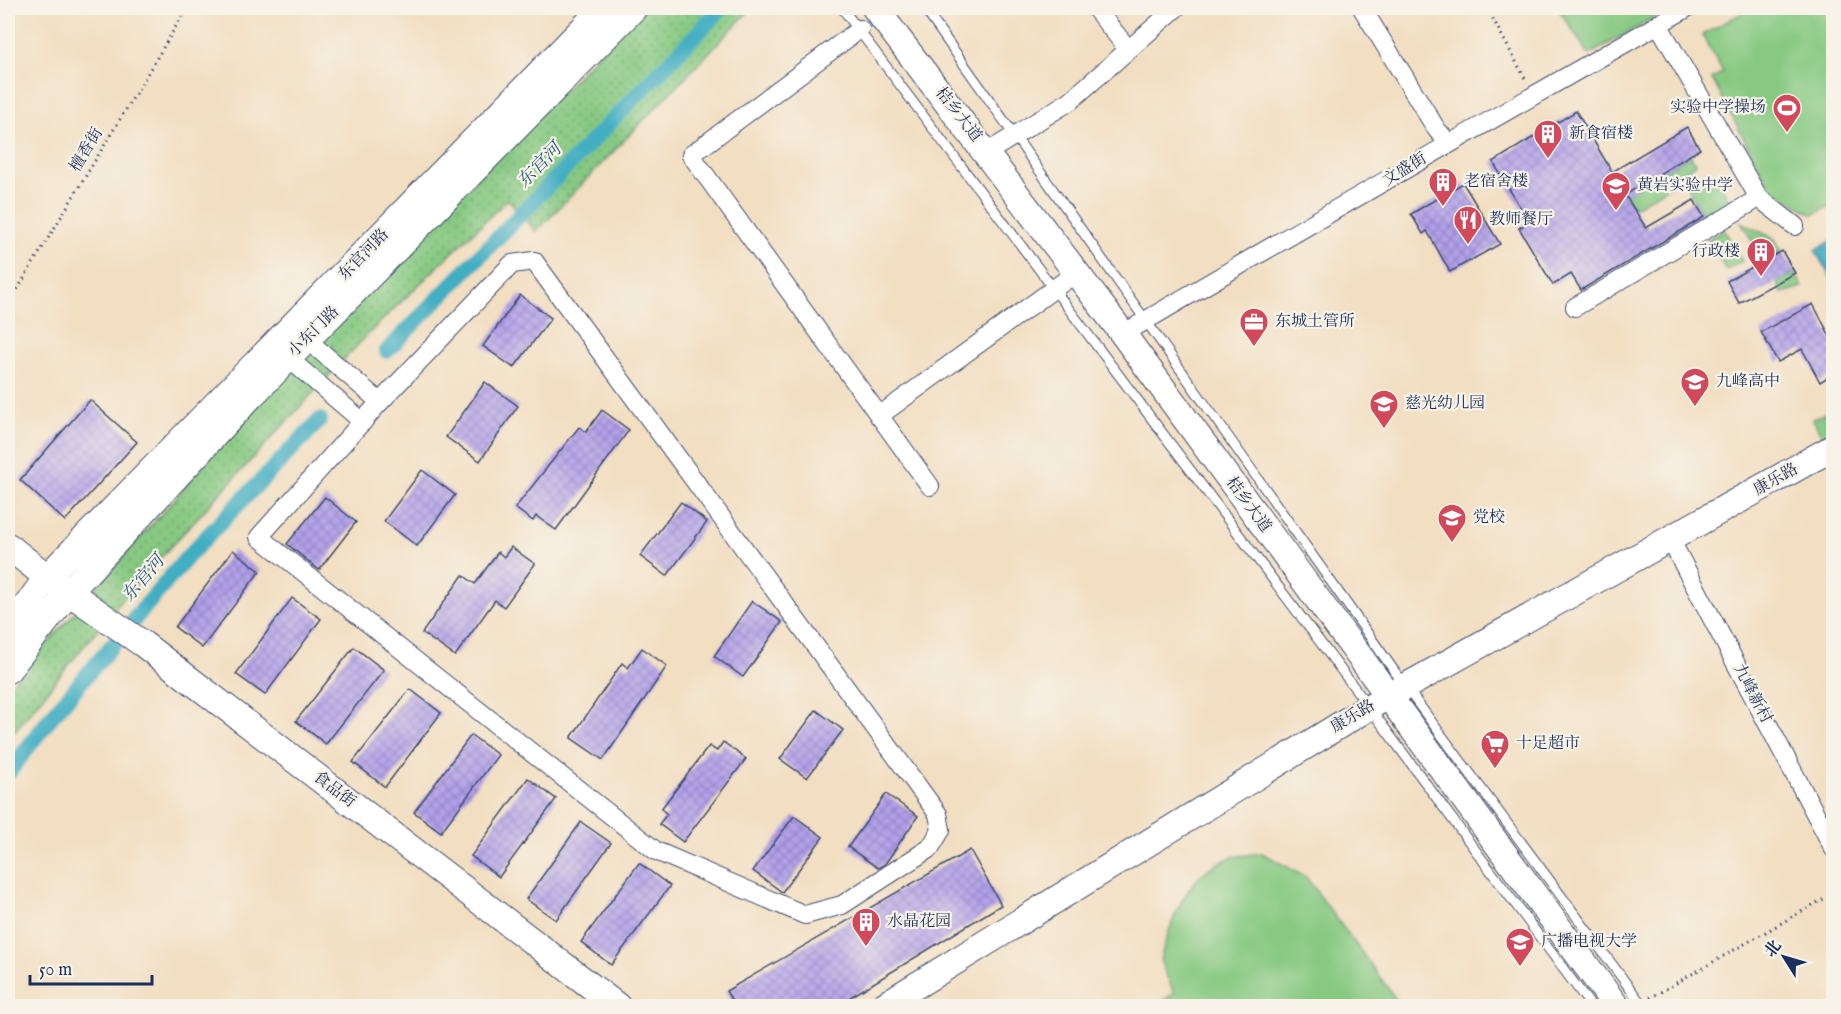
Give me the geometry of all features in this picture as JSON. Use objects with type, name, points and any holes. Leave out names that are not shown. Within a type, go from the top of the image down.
[{"type":"street","name":"东官河路","points":[[47,577],[300,333],[603,8]]},
{"type":"street","name":"小东门路","points":[[300,333],[634,8]]},
{"type":"street","name":"桔乡大道","points":[[875,8],[988,152],[1387,696],[1633,1006]]},
{"type":"street","points":[[1095,8],[1128,50]]},
{"type":"street","points":[[988,152],[1070,101],[1176,8]]},
{"type":"street","points":[[1362,8],[1437,130],[1448,142]]},
{"type":"street","name":"文盛街","points":[[1123,334],[1381,185],[1448,142],[1687,8]]},
{"type":"street","points":[[1658,24],[1759,198],[1795,226]]},
{"type":"street","points":[[860,29],[691,155],[930,486]]},
{"type":"street","points":[[1575,307],[1759,198]]},
{"type":"street","points":[[534,261],[938,814],[941,830],[930,848],[842,905],[805,915],[656,851],[259,537],[363,422],[512,264],[534,261]]},
{"type":"street","points":[[879,416],[1077,272]]},
{"type":"street","points":[[300,333],[380,402]]},
{"type":"street","name":"小东门路","points":[[8,670],[69,592],[281,352]]},
{"type":"street","points":[[281,352],[363,422]]},
{"type":"street","name":"康乐路","points":[[883,1006],[1387,696],[1833,447]]},
{"type":"street","name":"九峰新村","points":[[1670,539],[1833,849]]},
{"type":"street","name":"食品街","points":[[8,546],[47,577],[137,639],[617,1006]]},
{"type":"street","points":[[8,632],[47,577]]},
{"type":"lane","points":[[842,8],[1055,289],[1387,696]]},
{"type":"lane","points":[[924,8],[1148,319],[1387,696],[1590,1006]]},
{"type":"path","name":"檀香街","points":[[8,305],[187,8]]},
{"type":"path","points":[[1487,8],[1533,94]]},
{"type":"path","points":[[1829,274],[1833,271]]},
{"type":"path","points":[[1633,1006],[1833,893]]},
{"type":"green space","points":[[644,8],[752,8],[536,232],[508,199],[366,336],[126,595],[8,739],[8,688],[279,380]]},
{"type":"green space","points":[[1558,8],[1671,8],[1589,55]]},
{"type":"green space","name":"实验中学操场","points":[[1751,8],[1833,8],[1833,204],[1813,215],[1771,189],[1712,79],[1723,72],[1702,35]]},
{"type":"green space","points":[[1690,155],[1695,163],[1669,186],[1634,208],[1625,195]]},
{"type":"green space","points":[[1715,175],[1733,207],[1707,222],[1687,187],[1695,180]]},
{"type":"green space","points":[[1741,222],[1775,239],[1782,251],[1764,261]]},
{"type":"green space","points":[[1724,229],[1742,261],[1726,270],[1708,239]]},
{"type":"green space","points":[[1795,273],[1803,287],[1782,293],[1777,282]]},
{"type":"green space","points":[[1833,409],[1833,447],[1829,450],[1813,419]]},
{"type":"green space","points":[[1262,853],[1306,877],[1401,1006],[1155,1006],[1174,993],[1160,960],[1176,914],[1191,886],[1215,865],[1230,858]]},
{"type":"water","points":[[1833,240],[1833,282],[1815,250]]},
{"type":"building","points":[[1576,111],[1612,172],[1687,127],[1700,149],[1625,195],[1646,228],[1694,200],[1704,217],[1581,290],[1571,274],[1553,285],[1519,228],[1529,222],[1493,162]]},
{"type":"building","points":[[1463,183],[1500,244],[1450,272],[1427,231],[1423,234],[1411,214]]},
{"type":"building","name":"行政楼","points":[[1782,251],[1795,273],[1739,303],[1727,281]]},
{"type":"building","points":[[520,295],[551,318],[514,368],[483,346]]},
{"type":"building","points":[[1813,304],[1833,342],[1833,374],[1820,382],[1802,349],[1778,362],[1761,332]]},
{"type":"building","points":[[485,382],[518,406],[480,461],[446,437]]},
{"type":"building","points":[[90,400],[137,442],[65,521],[20,480]]},
{"type":"building","points":[[602,410],[629,430],[556,530],[536,516],[533,521],[515,508],[579,427],[586,432]]},
{"type":"building","points":[[422,470],[455,495],[417,546],[384,521]]},
{"type":"building","points":[[325,497],[356,522],[319,570],[287,544]]},
{"type":"building","points":[[681,502],[707,522],[667,576],[640,556]]},
{"type":"building","points":[[511,547],[535,564],[504,607],[495,600],[455,656],[422,633],[463,575],[475,584],[498,552],[504,557]]},
{"type":"building","points":[[233,550],[260,571],[202,648],[175,627]]},
{"type":"building","points":[[292,598],[321,619],[265,695],[236,674]]},
{"type":"building","points":[[752,601],[782,622],[743,677],[714,656]]},
{"type":"building","points":[[354,647],[384,670],[326,744],[296,721]]},
{"type":"building","points":[[642,648],[667,666],[603,760],[571,738],[622,663],[628,668]]},
{"type":"building","points":[[410,689],[441,713],[385,787],[353,762]]},
{"type":"building","points":[[816,710],[843,730],[807,778],[780,759]]},
{"type":"building","points":[[471,735],[498,755],[441,832],[414,812]]},
{"type":"building","points":[[723,742],[746,759],[683,842],[659,824],[667,814],[661,809],[709,746],[717,751]]},
{"type":"building","points":[[528,778],[556,799],[499,877],[471,856]]},
{"type":"building","points":[[886,794],[918,816],[885,864],[878,868],[848,847]]},
{"type":"building","points":[[794,816],[823,837],[782,892],[753,871]]},
{"type":"building","points":[[581,822],[611,843],[556,920],[526,899]]},
{"type":"building","name":"水晶花园","points":[[970,850],[1001,905],[836,1006],[735,1006],[726,991]]},
{"type":"building","points":[[639,863],[670,886],[611,965],[581,942]]},
{"type":"waterway","name":"东官河","points":[[387,351],[722,8]]},
{"type":"waterway","name":"东官河","points":[[8,773],[52,716],[190,554],[320,420]]},
{"type":"place","name":"实验中学操场","points":[[1787,134]]},
{"type":"place","name":"新食宿楼","points":[[1548,160]]},
{"type":"place","name":"老宿舍楼","points":[[1443,208]]},
{"type":"place","name":"黄岩实验中学","points":[[1616,212]]},
{"type":"place","name":"教师餐厅","points":[[1468,246]]},
{"type":"place","name":"行政楼","points":[[1761,278]]},
{"type":"place","name":"东城土管所","points":[[1254,348]]},
{"type":"place","name":"九峰高中","points":[[1695,408]]},
{"type":"place","name":"慈光幼儿园","points":[[1384,430]]},
{"type":"place","name":"党校","points":[[1452,544]]},
{"type":"place","name":"十足超市","points":[[1495,770]]},
{"type":"place","name":"水晶花园","points":[[866,948]]},
{"type":"place","name":"广播电视大学","points":[[1520,968]]}]
